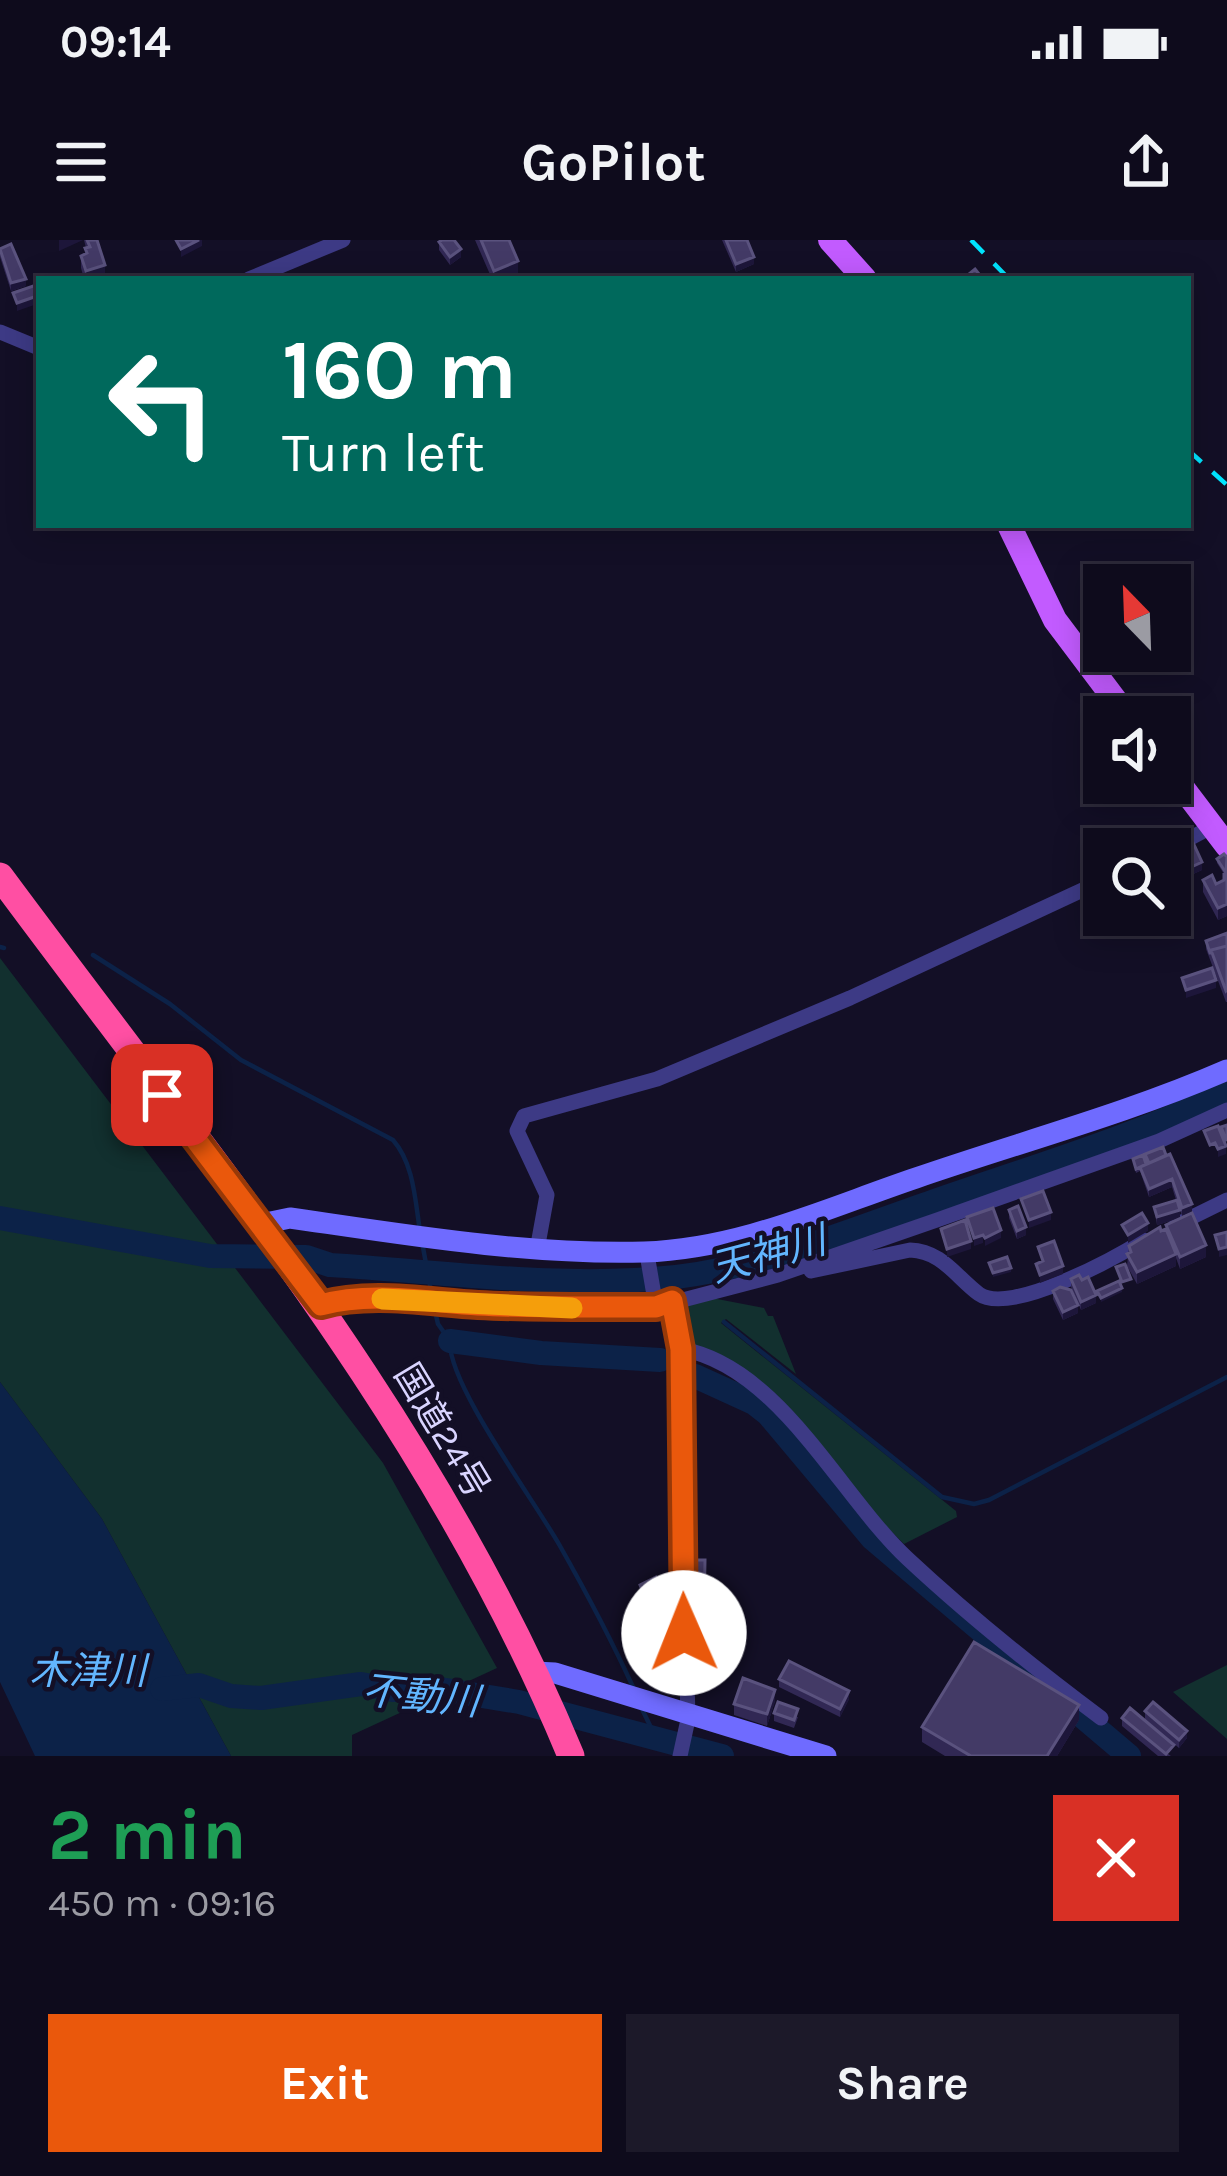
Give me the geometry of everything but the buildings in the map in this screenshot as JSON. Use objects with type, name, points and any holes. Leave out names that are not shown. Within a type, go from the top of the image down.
[{"type":"highway","name":"国道24号","points":[[0,876],[321,1305],[397,1419],[486,1575],[569,1751]]},
{"type":"main road","points":[[830,240],[862,276]]},
{"type":"main road","points":[[1010,528],[1054,620],[1112,696]]},
{"type":"main road","points":[[1191,797],[1221,834]]},
{"type":"street","points":[[256,276],[343,240]]},
{"type":"street","points":[[0,332],[36,347]]},
{"type":"street","points":[[1191,843],[1221,834]]},
{"type":"street","points":[[537,1250],[548,1196],[517,1131],[524,1116],[657,1078],[850,998],[1083,890]]},
{"type":"street","points":[[261,1224],[290,1218],[537,1250],[648,1256],[740,1240],[921,1176],[1092,1123],[1227,1070]]},
{"type":"street","points":[[778,1275],[1159,1141],[1227,1110]]},
{"type":"street","points":[[321,1305],[341,1299],[551,1308],[660,1303],[917,1250],[938,1257],[982,1297],[993,1301],[1112,1262],[1148,1238],[1227,1200]]},
{"type":"street","points":[[648,1256],[660,1303],[681,1349],[678,1401],[687,1720],[680,1756]]},
{"type":"street","points":[[681,1349],[735,1372],[762,1391],[908,1559],[1101,1718]]},
{"type":"street","points":[[537,1677],[555,1673],[687,1720],[826,1756]]},
{"type":"green space","points":[[0,958],[383,1463],[497,1668],[352,1735],[352,1756],[231,1756],[102,1519],[0,1382]]},
{"type":"green space","points":[[712,1298],[764,1308],[773,1316],[796,1374],[726,1319],[721,1323],[956,1511],[957,1517],[904,1544],[864,1504],[777,1395],[746,1371],[686,1341],[682,1310],[687,1303]]},
{"type":"green space","points":[[1227,1665],[1227,1739],[1173,1692]]},
{"type":"water","name":"木津川","points":[[0,1382],[102,1519],[231,1756],[35,1756],[0,1682]]},
{"type":"waterway","points":[[0,947],[4,948]]},
{"type":"waterway","points":[[93,955],[170,1004],[241,1060],[393,1140],[409,1171],[420,1231]]},
{"type":"waterway","name":"天神川","points":[[0,1218],[210,1256],[306,1257],[330,1265],[546,1280],[676,1277],[804,1247],[1117,1138],[1227,1092]]},
{"type":"waterway","name":"天神川","points":[[422,1242],[432,1296]]},
{"type":"waterway","name":"天神川","points":[[676,1277],[683,1280]]},
{"type":"waterway","points":[[434,1307],[477,1413],[560,1546],[633,1687]]},
{"type":"waterway","points":[[724,1322],[942,1497],[974,1504],[1227,1377]]},
{"type":"waterway","points":[[450,1341],[541,1353],[660,1360]]},
{"type":"waterway","points":[[695,1376],[768,1414],[872,1538],[1129,1756]]},
{"type":"waterway","name":"不動川","points":[[162,1689],[199,1685],[231,1696],[261,1698],[361,1684],[393,1690],[440,1689],[519,1702],[722,1756]]},
{"type":"waterway","points":[[642,1709],[657,1740]]},
{"type":"railway","points":[[971,240],[1006,276]]},
{"type":"railway","points":[[1191,453],[1227,485]]},
{"type":"slow traffic","points":[[382,1299],[572,1308]]},
{"type":"route","points":[[162,1095],[321,1305],[341,1299],[398,1299],[551,1308],[656,1307],[672,1301],[681,1349],[684,1633]]}]
